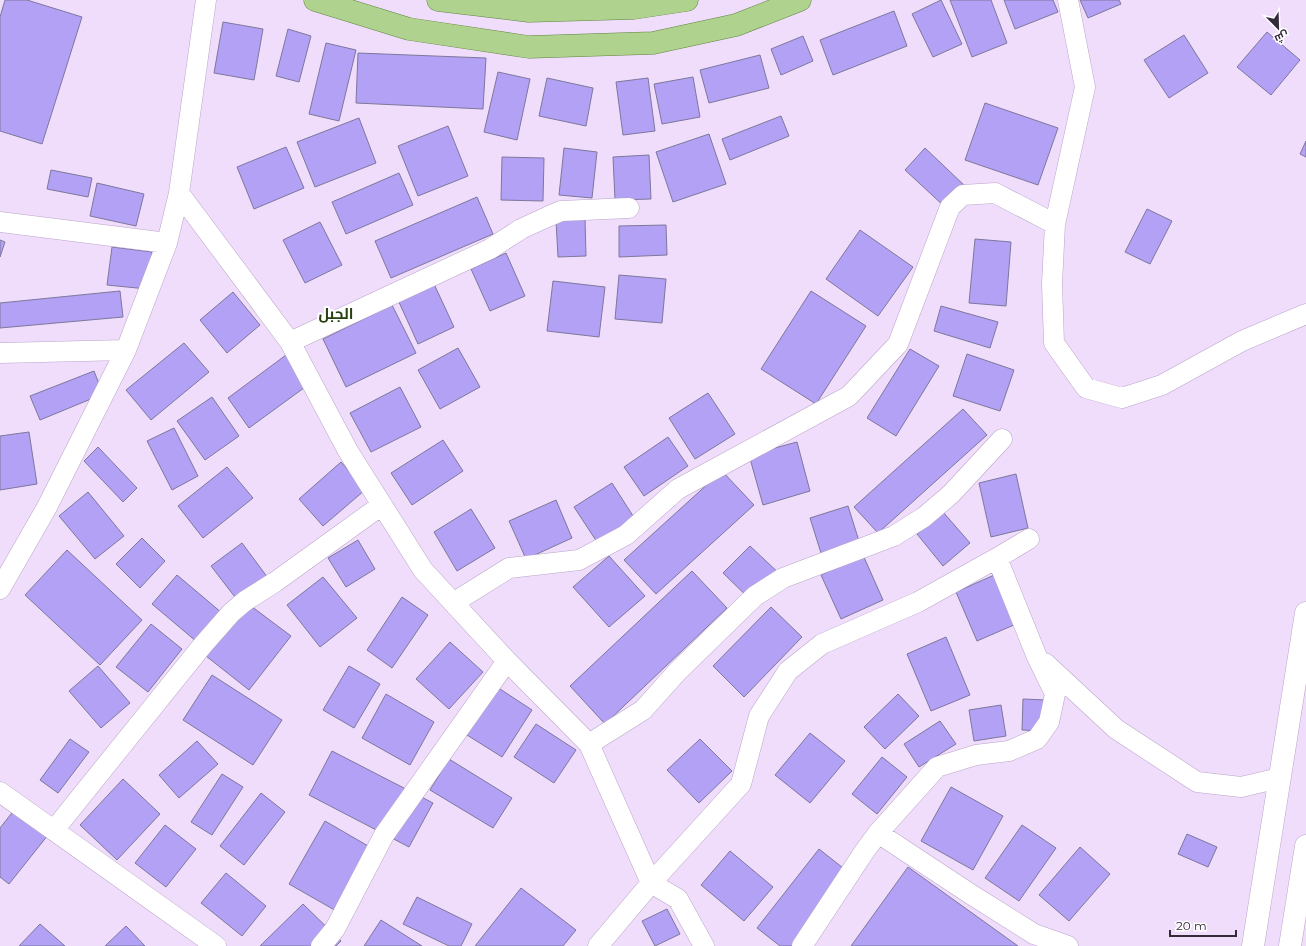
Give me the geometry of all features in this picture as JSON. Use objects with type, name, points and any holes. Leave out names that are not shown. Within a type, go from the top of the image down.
[{"type":"main road","points":[[315,0],[409,29],[529,47],[653,44],[736,25],[800,0]]},
{"type":"main road","points":[[438,0],[529,11],[634,8],[687,0]]},
{"type":"main road","points":[[1253,946],[1306,613]]},
{"type":"main road","points":[[1290,946],[1306,846]]},
{"type":"street","points":[[0,589],[47,506],[126,350],[167,243],[179,193],[206,0]]},
{"type":"street","points":[[1068,0],[1086,87],[1055,224],[1052,284],[1054,343],[1086,388],[1122,398],[1162,385],[1242,341],[1306,314]]},
{"type":"street","points":[[179,193],[290,342],[348,451],[423,570],[507,661],[589,744],[651,883],[678,899],[704,946]]},
{"type":"street","points":[[453,603],[508,568],[579,560],[626,535],[678,489],[849,396],[898,344],[950,207],[963,195],[995,193],[1055,224]]},
{"type":"street","points":[[290,342],[490,249],[521,229],[561,211],[629,208]]},
{"type":"street","points":[[0,222],[167,243]]},
{"type":"street","points":[[0,353],[126,350]]},
{"type":"street","points":[[589,744],[643,710],[677,672],[756,596],[783,578],[894,536],[924,517],[952,494],[1002,438]]},
{"type":"street","points":[[54,830],[202,646],[231,613],[245,601],[275,582],[382,504]]},
{"type":"street","points":[[598,946],[651,883],[742,784],[759,716],[788,671],[822,644],[918,602],[1029,539]]},
{"type":"street","points":[[802,946],[878,833],[937,766],[976,755],[1009,751],[1037,739],[1049,722],[1054,694],[1037,657],[997,558]]},
{"type":"street","points":[[1037,657],[1116,729],[1197,782],[1240,787],[1280,778]]},
{"type":"street","points":[[321,946],[336,928],[384,835],[507,661]]},
{"type":"street","points":[[0,792],[216,946]]},
{"type":"street","points":[[878,833],[972,895],[1031,940],[1068,946]]},
{"type":"building","points":[[5,0],[27,0],[82,17],[42,144],[0,131],[0,17]]},
{"type":"building","points":[[941,0],[962,44],[933,57],[912,14]]},
{"type":"building","points":[[950,0],[991,0],[1007,43],[972,57]]},
{"type":"building","points":[[1004,0],[1053,0],[1058,12],[1015,29]]},
{"type":"building","points":[[1080,0],[1119,0],[1121,4],[1088,18]]},
{"type":"building","points":[[894,11],[907,46],[833,75],[820,40]]},
{"type":"building","points":[[223,22],[263,29],[254,80],[214,73]]},
{"type":"building","points":[[288,29],[311,36],[299,82],[276,76]]},
{"type":"building","points":[[1267,32],[1300,60],[1271,95],[1237,67]]},
{"type":"building","points":[[1184,35],[1208,73],[1169,98],[1144,60]]},
{"type":"building","points":[[803,36],[813,61],[781,75],[771,49]]},
{"type":"building","points":[[326,43],[356,50],[339,121],[309,114]]},
{"type":"building","points":[[358,53],[486,58],[483,109],[356,103]]},
{"type":"building","points":[[760,55],[769,88],[709,103],[700,70]]},
{"type":"building","points":[[498,72],[530,79],[517,140],[484,132]]},
{"type":"building","points":[[693,77],[700,117],[662,124],[654,84]]},
{"type":"building","points":[[547,78],[593,88],[586,126],[539,116]]},
{"type":"building","points":[[648,78],[655,131],[623,135],[616,82]]},
{"type":"building","points":[[985,103],[1058,128],[1038,185],[965,160]]},
{"type":"building","points":[[781,116],[789,136],[730,160],[722,139]]},
{"type":"building","points":[[359,118],[376,163],[315,187],[297,142]]},
{"type":"building","points":[[448,126],[468,176],[418,196],[398,146]]},
{"type":"building","points":[[709,134],[726,184],[673,202],[656,152]]},
{"type":"building","points":[[1306,141],[1306,157],[1300,154]]},
{"type":"building","points":[[286,147],[304,188],[254,209],[237,167]]},
{"type":"building","points":[[564,148],[597,152],[592,198],[559,195]]},
{"type":"building","points":[[925,148],[965,186],[945,207],[905,170]]},
{"type":"building","points":[[649,155],[651,199],[615,200],[613,157]]},
{"type":"building","points":[[502,157],[544,158],[543,201],[501,200]]},
{"type":"building","points":[[51,170],[92,178],[88,197],[47,189]]},
{"type":"building","points":[[399,173],[413,205],[346,234],[332,202]]},
{"type":"building","points":[[97,183],[144,194],[136,226],[90,216]]},
{"type":"building","points":[[477,197],[493,234],[391,278],[375,241]]},
{"type":"building","points":[[1147,209],[1172,221],[1150,264],[1125,252]]},
{"type":"building","points":[[585,219],[586,256],[558,257],[556,221]]},
{"type":"building","points":[[320,222],[342,265],[305,283],[283,240]]},
{"type":"building","points":[[666,225],[667,255],[619,257],[619,226]]},
{"type":"building","points":[[860,230],[913,267],[878,316],[826,279]]},
{"type":"building","points":[[975,239],[1011,242],[1006,306],[969,303]]},
{"type":"building","points":[[0,240],[5,242],[0,257]]},
{"type":"building","points":[[112,247],[152,252],[147,289],[107,285]]},
{"type":"building","points":[[506,253],[525,296],[490,311],[471,269]]},
{"type":"building","points":[[619,275],[666,279],[662,323],[615,319]]},
{"type":"building","points":[[553,281],[605,287],[599,337],[547,331]]},
{"type":"building","points":[[434,284],[454,327],[418,344],[398,300]]},
{"type":"building","points":[[120,291],[123,317],[0,328],[0,303]]},
{"type":"building","points":[[811,291],[866,326],[816,404],[761,369]]},
{"type":"building","points":[[233,292],[260,325],[227,353],[200,320]]},
{"type":"building","points":[[392,305],[416,353],[346,387],[323,339]]},
{"type":"building","points":[[941,306],[998,322],[990,348],[934,331]]},
{"type":"building","points":[[184,343],[209,372],[151,420],[126,390]]},
{"type":"building","points":[[458,348],[480,387],[440,409],[418,370]]},
{"type":"building","points":[[910,349],[939,366],[896,436],[867,418]]},
{"type":"building","points":[[967,354],[1014,370],[1000,411],[953,396]]},
{"type":"building","points":[[286,355],[308,385],[249,428],[228,398]]},
{"type":"building","points":[[94,371],[103,394],[40,420],[30,396]]},
{"type":"building","points":[[400,387],[421,427],[371,452],[350,413]]},
{"type":"building","points":[[708,393],[735,434],[695,459],[669,418]]},
{"type":"building","points":[[212,397],[239,436],[205,460],[177,421]]},
{"type":"building","points":[[963,409],[987,435],[878,533],[854,507]]},
{"type":"building","points":[[174,428],[198,476],[172,490],[147,441]]},
{"type":"building","points":[[29,432],[37,484],[0,490],[0,436]]},
{"type":"building","points":[[668,437],[688,466],[644,496],[624,467]]},
{"type":"building","points":[[443,440],[463,471],[412,505],[391,473]]},
{"type":"building","points":[[797,442],[810,491],[763,505],[749,455]]},
{"type":"building","points":[[98,447],[137,488],[123,502],[84,461]]},
{"type":"building","points":[[341,462],[365,490],[323,526],[299,499]]},
{"type":"building","points":[[227,467],[253,498],[203,538],[178,506]]},
{"type":"building","points":[[722,471],[754,505],[656,594],[624,560]]},
{"type":"building","points":[[1016,474],[1028,528],[991,537],[979,483]]},
{"type":"building","points":[[612,483],[635,519],[597,542],[574,507]]},
{"type":"building","points":[[88,492],[124,536],[95,559],[59,516]]},
{"type":"building","points":[[556,500],[572,538],[526,559],[509,521]]},
{"type":"building","points":[[848,506],[859,541],[821,553],[810,518]]},
{"type":"building","points":[[471,509],[495,548],[457,571],[434,532]]},
{"type":"building","points":[[943,512],[970,543],[943,566],[917,534]]},
{"type":"building","points":[[142,538],[165,561],[140,588],[116,564]]},
{"type":"building","points":[[358,540],[375,569],[346,587],[328,558]]},
{"type":"building","points":[[242,543],[268,578],[238,601],[211,566]]},
{"type":"building","points":[[750,546],[784,578],[757,606],[723,573]]},
{"type":"building","points":[[67,550],[142,620],[100,665],[25,595]]},
{"type":"building","points":[[863,555],[883,600],[841,619],[821,575]]},
{"type":"building","points":[[609,556],[645,596],[609,627],[573,587]]},
{"type":"building","points":[[692,571],[727,608],[605,724],[570,686]]},
{"type":"building","points":[[1001,572],[1023,621],[977,641],[956,592]]},
{"type":"building","points":[[177,575],[222,613],[197,642],[152,604]]},
{"type":"building","points":[[323,577],[357,618],[320,647],[287,605]]},
{"type":"building","points":[[402,597],[428,615],[392,668],[367,650]]},
{"type":"building","points":[[247,603],[291,636],[249,690],[206,656]]},
{"type":"building","points":[[771,607],[802,637],[744,697],[713,666]]},
{"type":"building","points":[[151,624],[182,649],[148,692],[116,667]]},
{"type":"building","points":[[946,637],[970,695],[931,711],[907,654]]},
{"type":"building","points":[[450,642],[483,672],[449,709],[416,679]]},
{"type":"building","points":[[98,666],[130,703],[101,728],[69,691]]},
{"type":"building","points":[[349,666],[380,684],[354,728],[323,710]]},
{"type":"building","points":[[212,675],[282,720],[253,765],[183,720]]},
{"type":"building","points":[[497,687],[532,710],[502,757],[467,735]]},
{"type":"building","points":[[386,694],[434,722],[410,765],[362,738]]},
{"type":"building","points":[[898,694],[919,716],[885,749],[864,727]]},
{"type":"building","points":[[1023,699],[1046,700],[1045,731],[1022,730]]},
{"type":"building","points":[[1001,705],[1006,736],[974,741],[969,710]]},
{"type":"building","points":[[940,721],[956,744],[919,767],[904,744]]},
{"type":"building","points":[[536,724],[576,750],[554,783],[514,757]]},
{"type":"building","points":[[810,733],[845,761],[810,803],[775,775]]},
{"type":"building","points":[[70,739],[89,752],[58,793],[40,780]]},
{"type":"building","points":[[700,739],[732,771],[699,803],[667,770]]},
{"type":"building","points":[[197,741],[218,764],[179,798],[159,775]]},
{"type":"building","points":[[332,751],[433,803],[409,847],[309,795]]},
{"type":"building","points":[[882,757],[907,777],[877,814],[852,794]]},
{"type":"building","points":[[449,759],[512,798],[493,828],[430,790]]},
{"type":"building","points":[[222,774],[243,787],[212,835],[191,822]]},
{"type":"building","points":[[123,779],[160,814],[117,860],[80,825]]},
{"type":"building","points":[[951,787],[1003,816],[973,870],[921,841]]},
{"type":"building","points":[[261,793],[285,812],[244,865],[220,846]]},
{"type":"building","points":[[15,809],[48,835],[9,884],[0,877],[0,828]]},
{"type":"building","points":[[325,821],[375,850],[338,912],[289,884]]},
{"type":"building","points":[[165,825],[196,849],[166,887],[135,863]]},
{"type":"building","points":[[1022,825],[1056,848],[1019,901],[985,878]]},
{"type":"building","points":[[1187,834],[1217,847],[1208,867],[1178,854]]},
{"type":"building","points":[[1080,847],[1110,874],[1069,921],[1039,895]]},
{"type":"building","points":[[819,849],[857,879],[804,946],[780,946],[757,928]]},
{"type":"building","points":[[730,851],[773,887],[744,921],[701,885]]},
{"type":"building","points":[[908,867],[1018,946],[851,946]]},
{"type":"building","points":[[226,873],[266,906],[242,936],[201,903]]},
{"type":"building","points":[[521,888],[576,930],[563,946],[475,946]]},
{"type":"building","points":[[417,897],[472,924],[461,946],[449,946],[403,924]]},
{"type":"building","points":[[303,904],[341,941],[336,946],[260,946]]},
{"type":"building","points":[[667,909],[680,934],[655,946],[642,921]]},
{"type":"building","points":[[381,920],[422,946],[364,946]]},
{"type":"building","points":[[40,924],[65,946],[19,946]]},
{"type":"building","points":[[126,926],[145,946],[105,946]]},
{"type":"district","name":"الجبل","points":[[336,314]]}]
